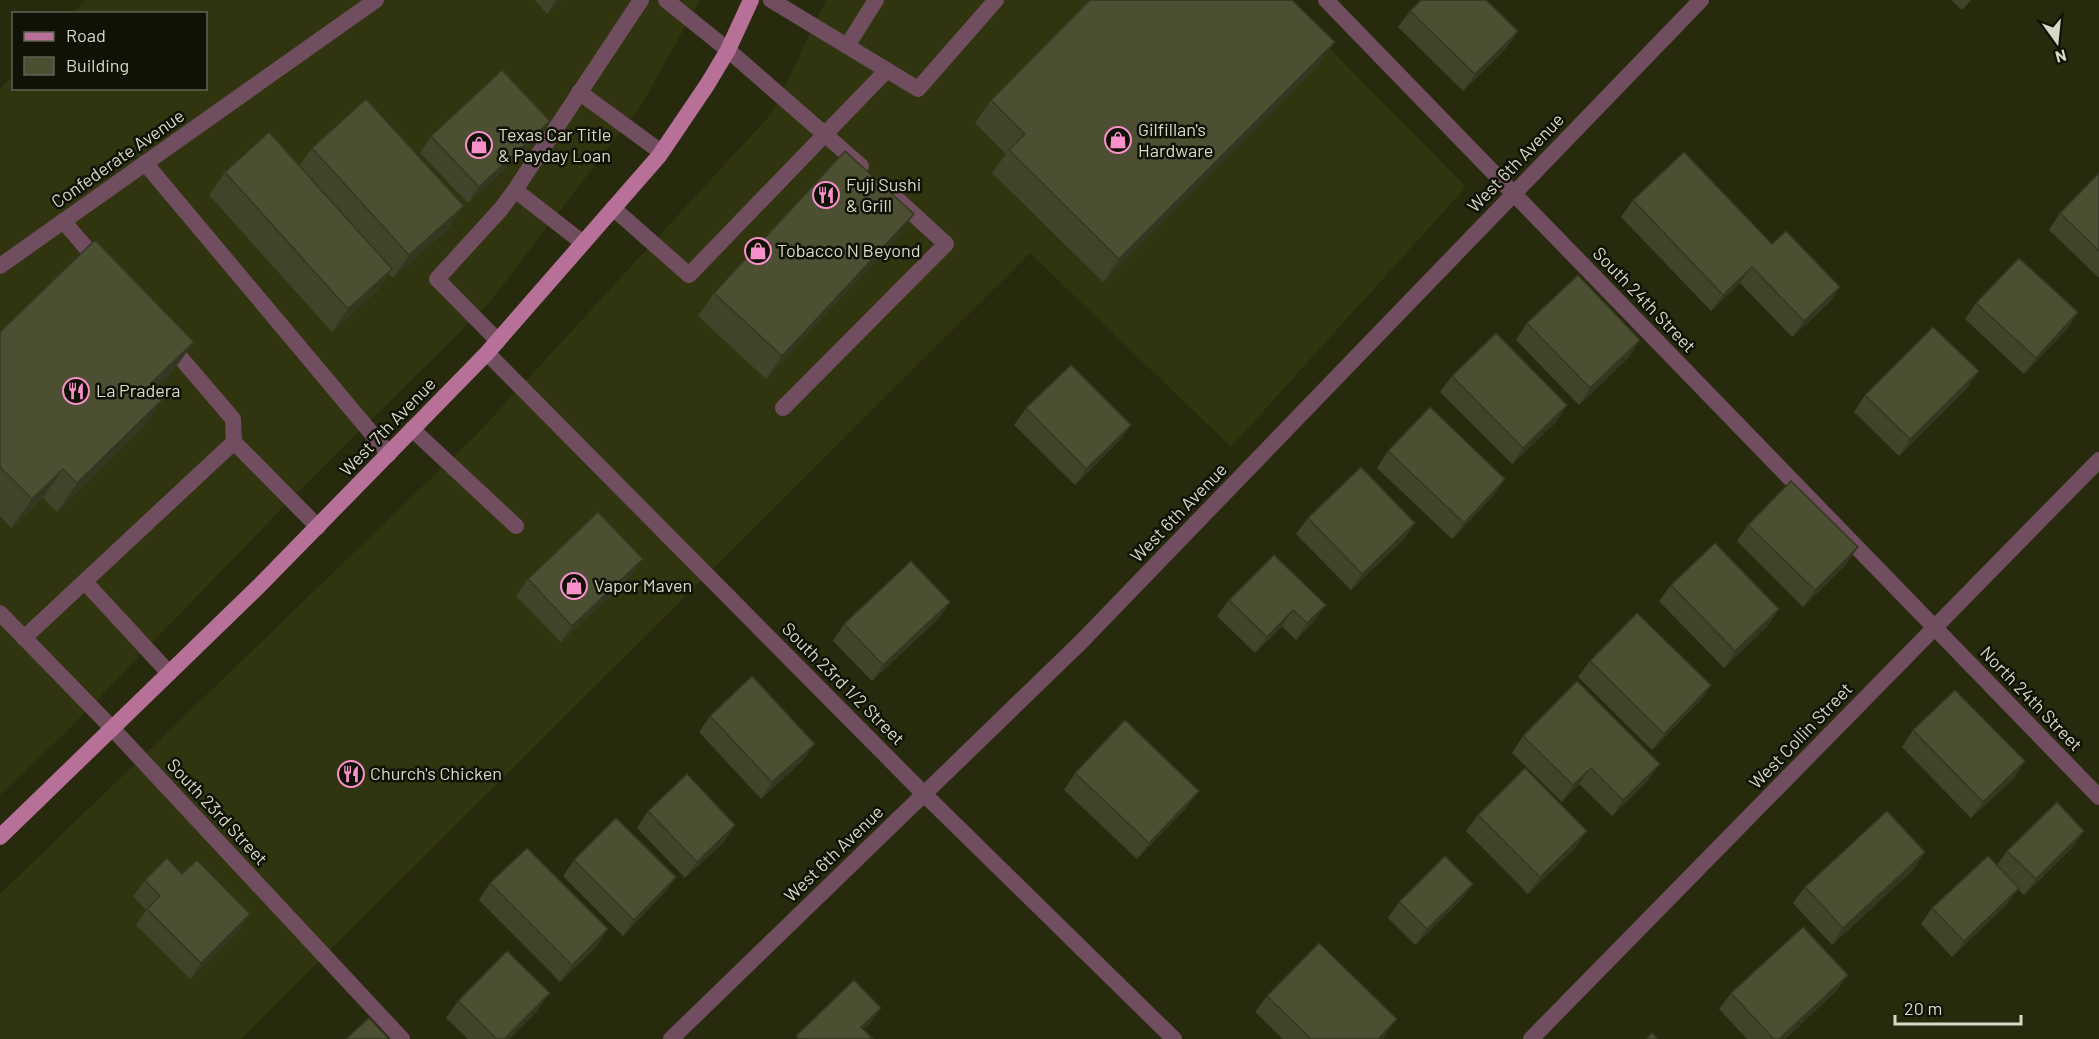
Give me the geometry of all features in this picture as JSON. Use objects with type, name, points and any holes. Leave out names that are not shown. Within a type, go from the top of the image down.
[{"type":"main road","name":"West 7th Avenue","points":[[0,837],[259,586],[492,347],[661,152],[728,50],[751,0]]},
{"type":"street","name":"Confederate Avenue","points":[[0,266],[376,0]]},
{"type":"street","points":[[583,243],[515,190],[641,0]]},
{"type":"street","points":[[666,0],[728,50],[869,173]]},
{"type":"street","points":[[771,0],[918,89],[996,0]]},
{"type":"street","points":[[847,45],[876,0]]},
{"type":"street","name":"South 24th Street","points":[[1326,0],[1935,628]]},
{"type":"street","name":"West 6th Avenue","points":[[671,1039],[1081,642],[1701,0]]},
{"type":"street","points":[[613,208],[689,275],[887,70]]},
{"type":"street","points":[[579,92],[661,152]]},
{"type":"street","points":[[145,163],[389,454]]},
{"type":"street","points":[[783,408],[946,244],[886,189]]},
{"type":"street","name":"South 23rd 1/2 Street","points":[[515,190],[501,209],[436,279],[492,347],[924,794],[1174,1039]]},
{"type":"street","points":[[63,221],[110,275]]},
{"type":"street","points":[[156,329],[233,419],[234,442],[318,527]]},
{"type":"street","points":[[412,429],[516,526]]},
{"type":"street","points":[[24,638],[234,442]]},
{"type":"street","name":"West Collin Street","points":[[1531,1039],[2099,460]]},
{"type":"street","points":[[85,582],[169,673]]},
{"type":"street","name":"South 23rd Street","points":[[0,613],[112,728],[402,1039]]},
{"type":"street","name":"North 24th Street","points":[[1935,628],[2099,797]]},
{"type":"shaded area","points":[[85,0],[700,0],[642,104],[489,303],[288,502],[67,731],[0,795],[0,89],[12,76],[12,90],[207,90],[207,12],[74,12]]},
{"type":"shaded area","points":[[826,0],[1282,0],[1466,187],[1231,447],[1030,253],[241,1039],[0,1039],[0,894],[478,433],[772,113]]},
{"type":"building","name":"Gilfillan's Hardware","points":[[1090,0],[1292,0],[1335,42],[1119,259],[1009,150],[1025,134],[991,100]]},
{"type":"building","points":[[1421,0],[1486,0],[1518,31],[1475,74],[1410,11]]},
{"type":"building","name":"Texas Car Title & Payday Loan","points":[[502,70],[550,121],[479,187],[431,136]]},
{"type":"building","points":[[366,99],[464,206],[409,255],[312,148]]},
{"type":"building","points":[[269,132],[392,269],[348,309],[225,172]]},
{"type":"building","points":[[845,151],[914,214],[782,356],[714,293]]},
{"type":"building","points":[[1684,152],[1772,244],[1786,231],[1840,287],[1804,321],[1752,267],[1723,295],[1633,200]]},
{"type":"building","points":[[2099,173],[2099,251],[2060,213]]},
{"type":"building","name":"La Pradera","points":[[95,240],[194,342],[151,383],[165,397],[77,483],[63,469],[32,499],[0,467],[0,332]]},
{"type":"building","points":[[2019,258],[2078,312],[2036,358],[1976,303]]},
{"type":"building","points":[[1578,275],[1640,340],[1590,388],[1527,323]]},
{"type":"building","points":[[1933,327],[1979,371],[1910,439],[1865,395]]},
{"type":"building","points":[[1496,333],[1567,405],[1523,448],[1452,376]]},
{"type":"building","points":[[1071,365],[1131,425],[1086,469],[1026,408]]},
{"type":"building","points":[[1430,407],[1505,479],[1464,523],[1388,451]]},
{"type":"building","points":[[1361,467],[1415,523],[1362,574],[1308,518]]},
{"type":"building","points":[[1791,481],[1858,547],[1815,590],[1748,525]]},
{"type":"building","name":"Vapor Maven","points":[[598,512],[643,559],[572,626],[528,579]]},
{"type":"building","points":[[1715,543],[1779,609],[1735,651],[1671,585]]},
{"type":"building","points":[[1274,555],[1326,605],[1307,623],[1293,610],[1267,637],[1229,600]]},
{"type":"building","points":[[911,561],[950,602],[883,665],[844,624]]},
{"type":"building","points":[[1637,613],[1711,685],[1664,734],[1590,661]]},
{"type":"building","points":[[752,676],[815,744],[772,782],[710,716]]},
{"type":"building","points":[[1577,681],[1660,764],[1623,800],[1591,768],[1573,785],[1523,736]]},
{"type":"building","points":[[1955,690],[2025,761],[1983,802],[1913,730]]},
{"type":"building","points":[[1125,720],[1199,791],[1149,843],[1075,773]]},
{"type":"building","points":[[1525,768],[1587,831],[1540,877],[1478,815]]},
{"type":"building","points":[[687,774],[735,825],[697,862],[648,811]]},
{"type":"building","points":[[2057,802],[2084,831],[2036,879],[2007,851]]},
{"type":"building","points":[[1887,811],[1925,852],[1843,928],[1805,887]]},
{"type":"building","points":[[616,818],[676,877],[634,920],[574,860]]},
{"type":"building","points":[[527,848],[608,929],[572,965],[490,883]]},
{"type":"building","points":[[1445,856],[1473,884],[1427,929],[1399,902]]},
{"type":"building","points":[[1988,856],[2019,888],[1964,941],[1932,908]]},
{"type":"building","points":[[167,858],[182,874],[197,860],[250,914],[201,963],[147,909],[160,896],[145,880]]},
{"type":"building","points":[[1803,927],[1848,975],[1779,1039],[1774,1039],[1731,993]]},
{"type":"building","points":[[1319,943],[1397,1019],[1378,1039],[1311,1039],[1267,996]]},
{"type":"building","points":[[507,951],[550,993],[504,1039],[497,1039],[458,1001]]},
{"type":"building","points":[[854,980],[881,1008],[861,1027],[873,1039],[799,1039],[796,1036]]},
{"type":"building","points":[[369,1018],[389,1039],[346,1039]]},
{"type":"building","points":[[1652,1033],[1658,1039],[1646,1039]]},
{"type":"place","name":"Gilfillan's Hardware","points":[[1118,140]]},
{"type":"place","name":"Texas Car Title & Payday Loan","points":[[479,145]]},
{"type":"place","name":"Fuji Sushi & Grill","points":[[826,195]]},
{"type":"place","name":"Tobacco N Beyond","points":[[758,251]]},
{"type":"place","name":"La Pradera","points":[[76,391]]},
{"type":"place","name":"Vapor Maven","points":[[574,586]]},
{"type":"place","name":"Church's Chicken","points":[[351,774]]}]
